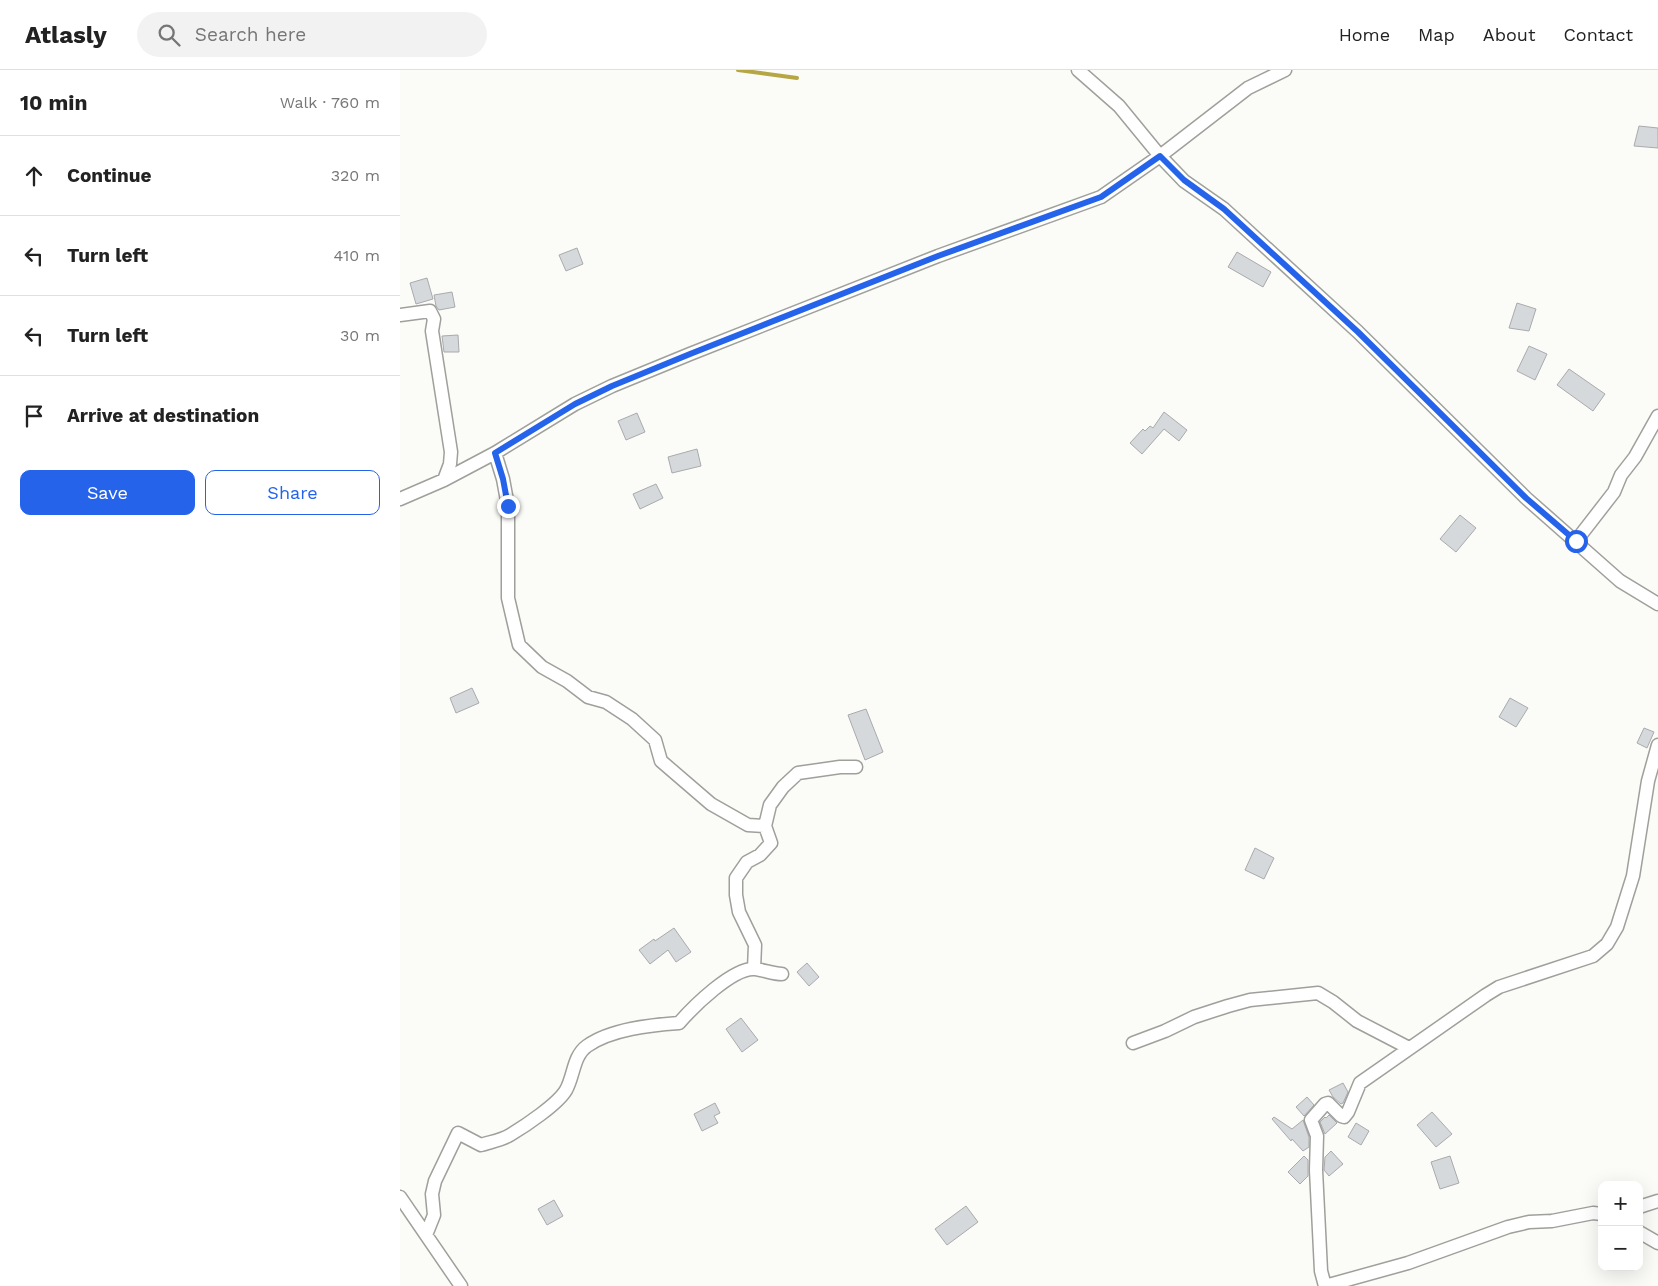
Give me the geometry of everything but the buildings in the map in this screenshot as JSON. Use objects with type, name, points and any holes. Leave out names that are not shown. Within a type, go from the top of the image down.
[{"type":"street","points":[[1078,70],[1119,106],[1160,156],[1184,180],[1224,209],[1344,319],[1526,498],[1620,581],[1658,604]]},
{"type":"street","points":[[400,499],[444,480],[495,453],[575,404],[612,386],[938,256],[1101,197],[1160,156],[1248,88],[1285,70]]},
{"type":"street","points":[[400,315],[430,311],[434,319],[432,331],[450,452],[450,464],[444,480]]},
{"type":"street","points":[[1576,541],[1614,492],[1621,475],[1658,416]]},
{"type":"street","points":[[495,453],[503,479],[508,506],[508,598],[519,645],[542,667],[567,681],[588,697],[606,702],[632,719],[655,740],[661,762],[710,804],[748,825],[765,826]]},
{"type":"street","points":[[1598,1214],[1552,1221],[1529,1222],[1508,1227],[1408,1263],[1325,1286],[1321,1271],[1316,1170],[1317,1136],[1311,1120],[1328,1103],[1344,1117],[1348,1112],[1360,1082],[1499,987],[1593,956],[1607,944],[1617,927],[1633,876],[1648,781],[1658,745]]},
{"type":"street","points":[[754,969],[755,945],[739,912],[736,878],[746,862],[760,856],[771,843],[765,826],[770,805],[783,787],[798,773],[840,767],[856,767]]},
{"type":"street","points":[[426,1235],[434,1215],[432,1194],[434,1181],[458,1133],[481,1145],[509,1136],[556,1103],[572,1078],[574,1065],[586,1047],[606,1037],[628,1030],[679,1023],[690,1010],[716,988],[738,973],[754,969],[782,974]]},
{"type":"street","points":[[1133,1043],[1165,1031],[1194,1017],[1250,1000],[1318,993],[1334,1002],[1357,1021],[1409,1048]]},
{"type":"street","points":[[400,1197],[461,1286]]},
{"type":"street","points":[[1643,1206],[1658,1201]]},
{"type":"street","points":[[1643,1234],[1658,1243]]},
{"type":"waterway","points":[[738,70],[797,78]]},
{"type":"route","points":[[508,506],[503,479],[495,453],[575,404],[612,386],[690,354],[938,256],[1101,197],[1160,156],[1184,180],[1224,209],[1358,332],[1526,498],[1576,541]]}]
